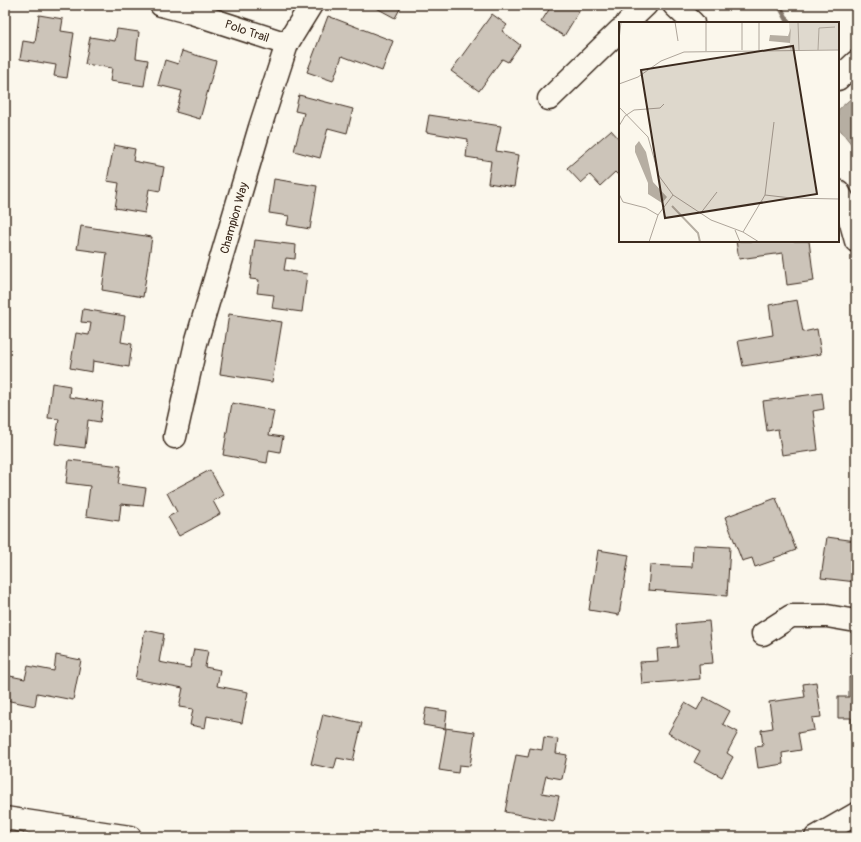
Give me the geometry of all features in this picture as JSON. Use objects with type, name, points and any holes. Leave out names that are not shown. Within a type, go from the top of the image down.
[{"type":"street","name":"Polo Trail","points":[[160,5],[192,12],[287,44]]},
{"type":"street","name":"Champion Way","points":[[175,437],[196,343],[229,236],[260,127],[287,44],[311,5]]},
{"type":"street","points":[[628,22],[646,5]]},
{"type":"street","points":[[674,5],[692,22]]},
{"type":"street","points":[[549,99],[619,31]]},
{"type":"street","points":[[839,78],[856,62]]},
{"type":"street","points":[[839,193],[846,205],[856,241]]},
{"type":"street","points":[[763,634],[791,616],[826,616],[856,621]]},
{"type":"street","points":[[816,837],[856,814]]},
{"type":"street","points":[[5,818],[130,837]]},
{"type":"shaded area","points":[[856,94],[856,150],[839,128],[839,109]]},
{"type":"shaded area","points":[[5,818],[25,821],[23,837],[5,837]]},
{"type":"building","points":[[371,5],[402,5],[395,18]]},
{"type":"building","points":[[552,5],[583,5],[564,36],[541,22]]},
{"type":"building","points":[[492,14],[507,25],[502,31],[520,45],[508,62],[502,59],[479,91],[451,71]]},
{"type":"building","points":[[39,15],[63,19],[61,31],[74,33],[67,78],[54,76],[56,65],[20,59],[23,41],[35,43]]},
{"type":"building","points":[[328,16],[393,41],[382,71],[342,56],[333,81],[307,72]]},
{"type":"building","points":[[117,29],[139,32],[136,58],[148,60],[144,86],[110,81],[112,68],[85,64],[90,37],[115,41]]},
{"type":"building","points":[[182,51],[216,61],[200,119],[176,112],[182,91],[158,85],[165,60],[178,64]]},
{"type":"building","points":[[299,95],[353,109],[347,133],[328,128],[320,158],[294,151],[304,113],[295,111]]},
{"type":"building","points":[[429,115],[501,126],[496,151],[519,155],[514,187],[488,183],[491,161],[466,157],[468,139],[426,132]]},
{"type":"building","points":[[611,130],[619,139],[619,176],[615,172],[600,186],[590,175],[581,183],[567,168]]},
{"type":"building","points":[[114,145],[135,149],[133,161],[164,167],[160,191],[149,189],[145,213],[115,208],[119,183],[107,181]]},
{"type":"building","points":[[274,179],[317,186],[310,229],[287,225],[289,216],[269,213]]},
{"type":"building","points":[[81,226],[152,237],[143,297],[102,290],[107,253],[77,249]]},
{"type":"building","points":[[255,240],[296,245],[295,259],[286,258],[284,270],[307,274],[302,312],[272,308],[274,295],[257,293],[259,280],[250,279]]},
{"type":"building","points":[[736,242],[809,242],[814,281],[787,285],[783,253],[739,259]]},
{"type":"building","points":[[797,300],[803,332],[817,329],[821,354],[743,366],[738,341],[773,335],[769,305]]},
{"type":"building","points":[[83,309],[125,316],[121,342],[132,344],[129,367],[93,361],[92,372],[70,368],[76,333],[89,335],[91,323],[81,322]]},
{"type":"building","points":[[229,314],[282,322],[272,382],[220,374]]},
{"type":"building","points":[[52,383],[70,386],[69,397],[103,402],[100,422],[88,420],[85,448],[55,444],[59,419],[48,418]]},
{"type":"building","points":[[822,393],[824,409],[813,411],[818,450],[782,455],[778,429],[767,431],[763,401]]},
{"type":"building","points":[[232,403],[274,411],[269,435],[283,437],[280,452],[269,450],[267,463],[223,455]]},
{"type":"building","points":[[69,460],[121,466],[118,484],[146,488],[143,506],[121,504],[119,521],[86,516],[90,486],[66,483]]},
{"type":"building","points":[[210,470],[224,495],[213,501],[220,514],[179,536],[168,517],[177,512],[167,493]]},
{"type":"building","points":[[776,498],[796,550],[755,567],[752,558],[742,561],[725,517]]},
{"type":"building","points":[[827,537],[856,541],[856,582],[821,578]]},
{"type":"building","points":[[693,545],[730,547],[727,596],[648,590],[650,565],[692,567]]},
{"type":"building","points":[[598,550],[629,555],[619,615],[589,610]]},
{"type":"building","points":[[709,621],[713,663],[699,664],[700,679],[642,684],[640,662],[658,661],[657,649],[678,647],[676,624]]},
{"type":"building","points":[[145,630],[164,634],[159,662],[190,668],[194,649],[208,651],[205,667],[220,670],[217,686],[248,692],[242,723],[207,716],[205,728],[190,725],[193,709],[179,707],[183,688],[135,679]]},
{"type":"building","points":[[56,655],[81,660],[73,700],[37,693],[35,706],[5,700],[5,675],[25,679],[28,666],[54,671]]},
{"type":"building","points":[[849,677],[856,677],[856,729],[851,729],[851,718],[838,718],[838,697],[849,697]]},
{"type":"building","points":[[816,682],[821,717],[812,718],[814,730],[798,733],[801,750],[782,753],[783,764],[758,768],[755,747],[763,746],[761,730],[773,728],[769,702],[805,697],[803,684]]},
{"type":"building","points":[[704,697],[730,711],[723,724],[738,732],[727,753],[733,757],[722,777],[694,762],[700,751],[668,733],[685,703],[697,710]]},
{"type":"building","points":[[426,708],[447,711],[445,728],[475,732],[470,766],[459,765],[458,773],[439,770],[446,729],[423,725]]},
{"type":"building","points":[[323,714],[362,723],[353,761],[337,758],[334,769],[311,764]]},
{"type":"building","points":[[544,737],[558,739],[556,753],[567,755],[562,779],[546,776],[542,793],[559,796],[554,821],[505,812],[516,755],[528,757],[530,748],[542,750]]},
{"type":"waterway","points":[[779,5],[788,22]]}]
